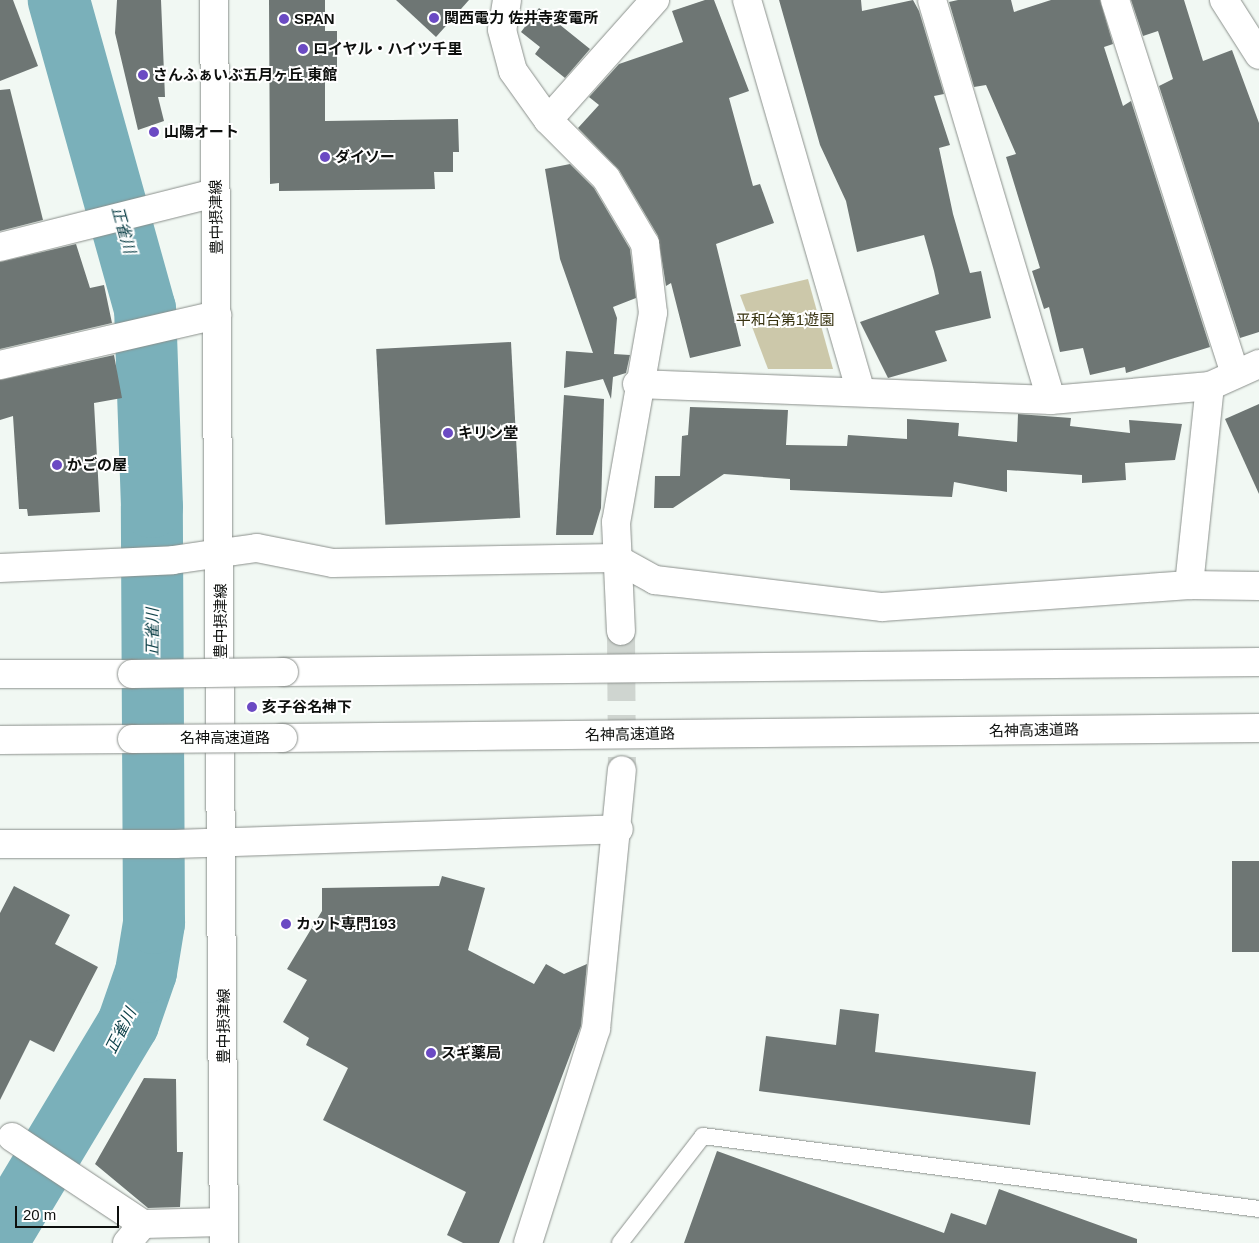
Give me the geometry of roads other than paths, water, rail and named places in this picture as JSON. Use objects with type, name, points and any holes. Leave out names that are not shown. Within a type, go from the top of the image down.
[{"type":"main road","name":"豊中摂津線","points":[[214,0],[224,842],[224,1233]]},
{"type":"main road","points":[[507,0],[502,30],[513,71],[548,120],[606,178],[645,244],[653,313],[637,384],[615,558],[622,631]]},
{"type":"main road","points":[[548,120],[655,0]]},
{"type":"main road","points":[[747,0],[860,390]]},
{"type":"main road","points":[[932,0],[1051,400]]},
{"type":"main road","points":[[637,384],[860,390],[1051,400],[1210,386],[1247,369],[1115,0]]},
{"type":"main road","points":[[1224,0],[1259,55]]},
{"type":"main road","points":[[0,246],[215,193]]},
{"type":"main road","points":[[0,365],[217,316]]},
{"type":"main road","points":[[1189,585],[1210,386]]},
{"type":"main road","points":[[0,568],[173,560],[257,548],[334,563],[615,558],[655,580],[882,608],[1189,585],[1259,586]]},
{"type":"main road","points":[[0,674],[1259,662]]},
{"type":"main road","name":"名神高速道路","points":[[0,740],[1259,728]]},
{"type":"main road","points":[[528,1243],[596,1028],[619,828],[622,770]]},
{"type":"main road","points":[[0,844],[175,844],[619,828]]},
{"type":"main road","points":[[20,1142],[70,1175],[135,1234],[224,1233]]},
{"type":"lane","points":[[620,1243],[703,1136],[1259,1209]]},
{"type":"waterway","name":"正雀川","points":[[0,1237],[128,1024],[146,972],[154,923],[152,507],[145,309],[59,0]]},
{"type":"tunnel","points":[[621,631],[622,770]]},
{"type":"place","name":"関西電力 佐井寺変電所","points":[[434,18]]},
{"type":"place","name":"SPAN","points":[[284,19]]},
{"type":"place","name":"ロイヤル・ハイツ千里","points":[[303,49]]},
{"type":"place","name":"さんふぁいぶ五月ヶ丘 東館","points":[[143,75]]},
{"type":"place","name":"山陽オート","points":[[154,132]]},
{"type":"place","name":"ダイソー","points":[[325,157]]},
{"type":"place","name":"キリン堂","points":[[448,433]]},
{"type":"place","name":"かごの屋","points":[[57,465]]},
{"type":"place","name":"亥子谷名神下","points":[[252,707]]},
{"type":"place","name":"カット専門193","points":[[286,924]]},
{"type":"place","name":"スギ薬局","points":[[431,1053]]},
{"type":"park label","name":"平和台第1遊園","points":[[785,320]]}]
